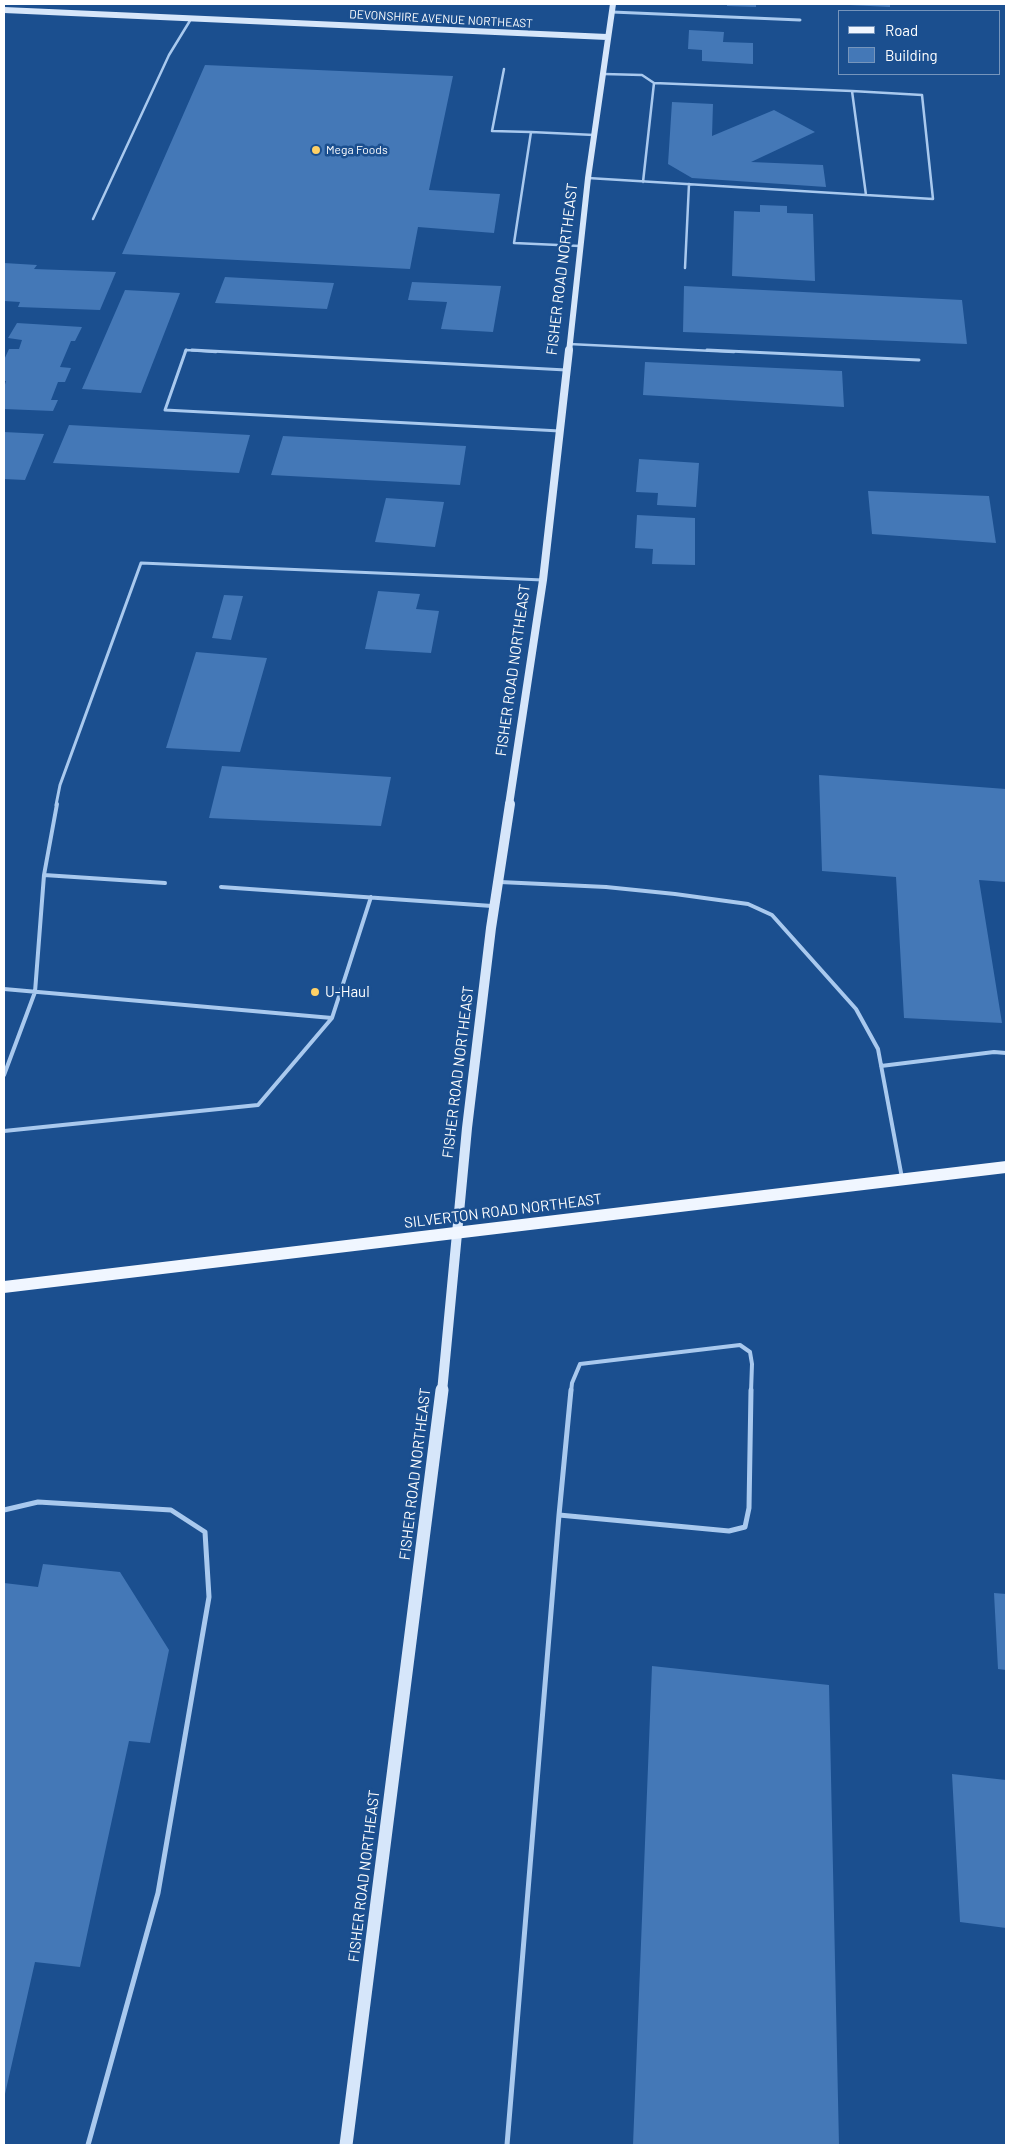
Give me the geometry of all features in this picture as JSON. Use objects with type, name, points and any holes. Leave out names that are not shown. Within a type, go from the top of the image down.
[{"type":"main road","name":"SILVERTON ROAD NORTHEAST","points":[[4,1287],[1006,1167]]},
{"type":"street","name":"FISHER ROAD NORTHEAST","points":[[346,2145],[443,1380],[468,1122],[494,906],[543,580],[588,178],[613,4]]},
{"type":"street","name":"DEVONSHIRE AVENUE NORTHEAST","points":[[4,10],[607,36]]},
{"type":"street","points":[[612,12],[800,20]]},
{"type":"lane","points":[[93,219],[169,55],[191,18]]},
{"type":"lane","points":[[504,69],[492,131],[594,135]]},
{"type":"lane","points":[[588,178],[933,199],[922,95],[654,83],[642,75],[604,74]]},
{"type":"lane","points":[[643,182],[654,83]]},
{"type":"lane","points":[[852,91],[866,195]]},
{"type":"lane","points":[[531,132],[514,243],[580,246]]},
{"type":"lane","points":[[685,268],[689,184]]},
{"type":"lane","points":[[569,344],[919,360]]},
{"type":"lane","points":[[560,432],[165,410],[186,350],[566,370]]},
{"type":"lane","points":[[4,1075],[35,992],[44,875],[60,785],[141,563],[543,580]]},
{"type":"lane","points":[[44,875],[165,883]]},
{"type":"lane","points":[[498,882],[606,887],[675,894],[748,904],[772,915],[856,1009],[878,1050],[902,1180]]},
{"type":"lane","points":[[221,887],[494,906]]},
{"type":"lane","points":[[4,1131],[258,1105],[332,1018],[371,897]]},
{"type":"lane","points":[[4,990],[332,1018]]},
{"type":"lane","points":[[881,1066],[1006,1052]]},
{"type":"lane","points":[[507,2145],[559,1515],[572,1383],[580,1364],[740,1345],[750,1352],[752,1364],[749,1508],[744,1528],[729,1531],[559,1515]]},
{"type":"lane","points":[[4,1510],[38,1502],[171,1510],[205,1532],[209,1597],[158,1893],[88,2145]]},
{"type":"building","points":[[727,4],[756,4],[756,7],[727,6]]},
{"type":"building","points":[[890,4],[890,7],[850,5]]},
{"type":"building","points":[[689,30],[724,32],[723,42],[753,43],[753,64],[702,61],[702,50],[688,49]]},
{"type":"building","points":[[205,65],[453,76],[429,190],[500,194],[494,233],[418,227],[410,269],[122,254]]},
{"type":"building","points":[[672,102],[713,104],[712,136],[774,110],[815,132],[751,162],[823,165],[826,187],[692,178],[668,164]]},
{"type":"building","points":[[760,205],[787,206],[787,213],[813,214],[815,281],[732,276],[734,211],[760,212]]},
{"type":"building","points":[[4,263],[37,265],[34,269],[116,272],[100,310],[18,307],[20,302],[4,301]]},
{"type":"building","points":[[225,277],[334,283],[327,309],[215,303]]},
{"type":"building","points":[[412,282],[501,286],[493,332],[441,329],[447,302],[408,300]]},
{"type":"building","points":[[684,286],[962,300],[967,344],[683,332]]},
{"type":"building","points":[[125,290],[180,293],[141,393],[82,389]]},
{"type":"building","points":[[17,323],[82,327],[75,341],[71,341],[60,367],[71,368],[65,382],[58,382],[51,400],[58,400],[53,411],[4,409],[6,381],[4,381],[4,360],[9,349],[19,349],[22,340],[8,338]]},
{"type":"building","points":[[645,362],[842,371],[844,407],[643,395]]},
{"type":"building","points":[[69,425],[250,435],[239,473],[53,463]]},
{"type":"building","points":[[4,432],[44,434],[25,480],[4,479]]},
{"type":"building","points":[[283,436],[466,446],[460,485],[271,475]]},
{"type":"building","points":[[639,459],[699,463],[696,507],[657,505],[658,493],[636,492]]},
{"type":"building","points":[[868,491],[989,496],[996,543],[872,534]]},
{"type":"building","points":[[386,498],[444,502],[435,547],[375,542]]},
{"type":"building","points":[[637,515],[695,518],[695,565],[652,564],[653,549],[635,548]]},
{"type":"building","points":[[378,591],[420,594],[416,609],[439,611],[431,653],[365,649]]},
{"type":"building","points":[[224,595],[243,596],[231,640],[212,638]]},
{"type":"building","points":[[196,652],[267,658],[240,752],[166,748]]},
{"type":"building","points":[[222,766],[391,777],[381,826],[209,818]]},
{"type":"building","points":[[819,775],[1006,789],[1006,882],[979,880],[1002,1023],[904,1018],[896,877],[822,871]]},
{"type":"building","points":[[43,1564],[120,1572],[169,1650],[150,1743],[129,1741],[80,1967],[35,1962],[5,2094],[4,1583],[38,1587]]},
{"type":"building","points":[[994,1593],[1006,1594],[1006,1670],[998,1669]]},
{"type":"building","points":[[652,1666],[829,1685],[839,2145],[633,2145]]},
{"type":"building","points":[[952,1774],[1006,1780],[1006,1928],[960,1922]]},
{"type":"place","name":"Mega Foods","points":[[316,150]]},
{"type":"place","name":"U-Haul","points":[[315,992]]}]
